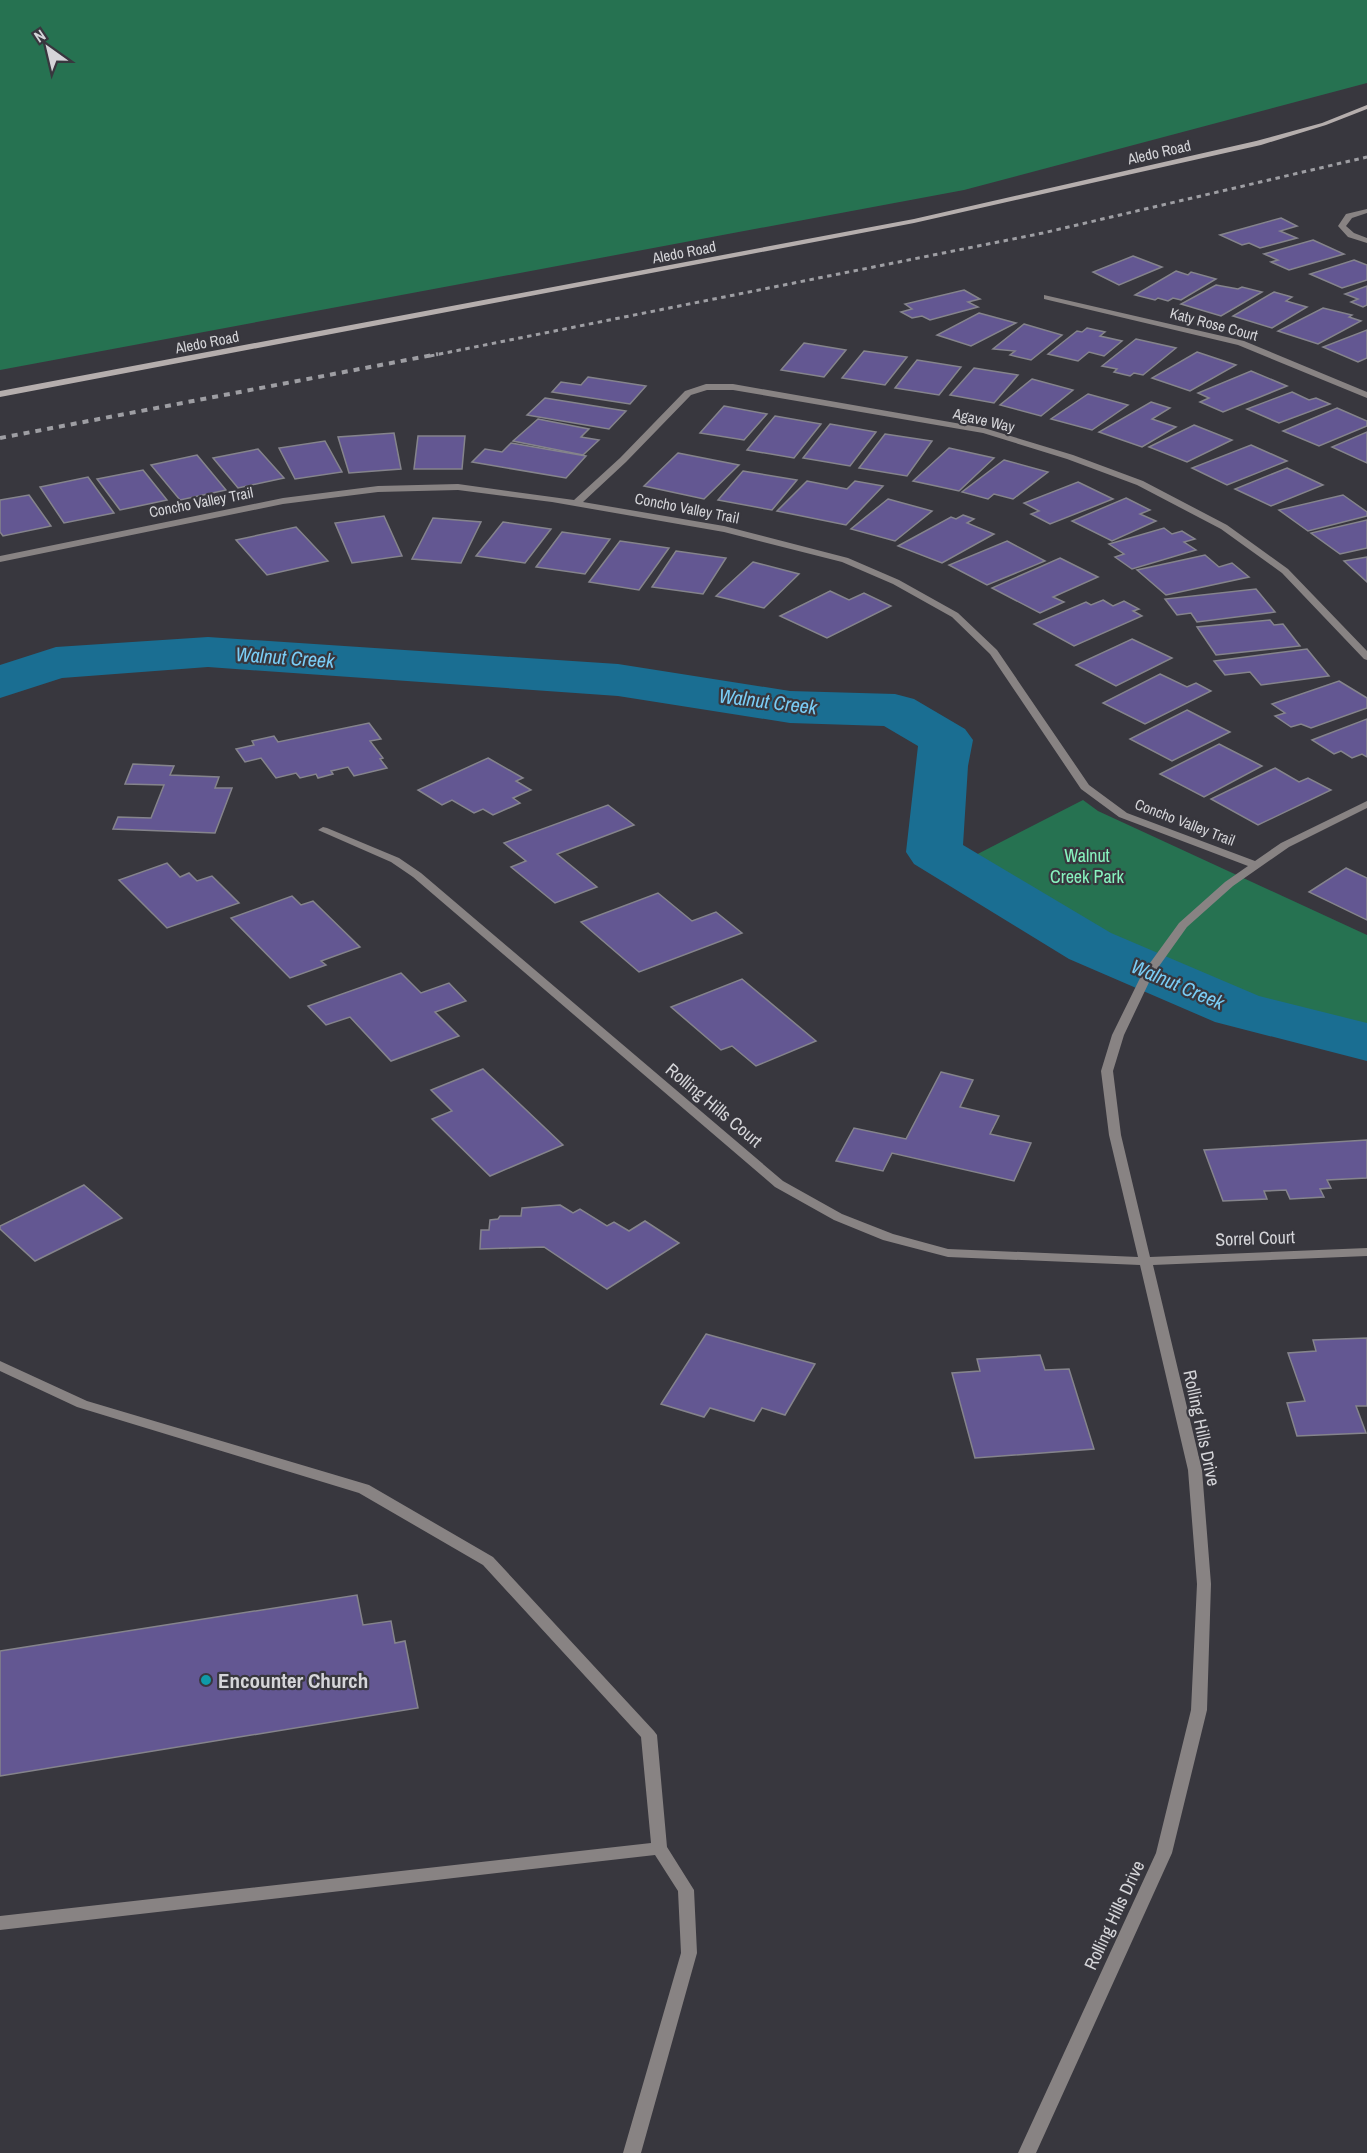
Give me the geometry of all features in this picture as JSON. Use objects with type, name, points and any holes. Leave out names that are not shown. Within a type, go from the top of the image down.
[{"type":"street","name":"Aledo Road","points":[[0,394],[914,221],[1258,143],[1324,124],[1367,107]]},
{"type":"street","points":[[1367,211],[1349,216],[1342,226],[1351,235],[1367,241]]},
{"type":"street","name":"Katy Rose Court","points":[[1047,297],[1241,343],[1367,395]]},
{"type":"street","name":"Agave Way","points":[[576,503],[623,460],[688,393],[706,387],[733,387],[984,431],[1070,457],[1140,483],[1224,527],[1285,571],[1367,657]]},
{"type":"street","name":"Concho Valley Trail","points":[[0,559],[283,501],[378,489],[459,487],[576,503],[724,529],[845,560],[896,582],[955,615],[994,652],[1085,787],[1123,815],[1256,866]]},
{"type":"street","name":"Rolling Hills Drive","points":[[1027,2153],[1164,1852],[1199,1710],[1204,1584],[1195,1470],[1115,1135],[1107,1071],[1118,1035],[1146,976],[1183,925],[1229,884],[1285,845],[1367,804]]},
{"type":"street","name":"Rolling Hills Court","points":[[323,830],[395,860],[417,875],[780,1184],[838,1217],[888,1237],[948,1252],[1144,1261]]},
{"type":"street","name":"Sorrel Court","points":[[1144,1261],[1367,1251]]},
{"type":"street","points":[[0,1366],[82,1404],[364,1489],[488,1561],[650,1735],[659,1848],[686,1890],[689,1953],[632,2153]]},
{"type":"street","points":[[0,1923],[659,1848]]},
{"type":"green space","points":[[0,0],[1367,0],[1367,83],[964,190],[0,370]]},
{"type":"green space","name":"Walnut Creek Park","points":[[1083,800],[1098,811],[1367,935],[1367,1027],[1334,1022],[1250,998],[1032,900],[966,860]]},
{"type":"building","points":[[1281,218],[1297,226],[1280,231],[1297,238],[1260,248],[1249,243],[1242,245],[1220,235]]},
{"type":"building","points":[[1313,240],[1344,254],[1289,270],[1271,262],[1278,260],[1264,254]]},
{"type":"building","points":[[1133,256],[1162,267],[1119,285],[1093,272]]},
{"type":"building","points":[[1354,260],[1367,265],[1367,280],[1342,288],[1310,274]]},
{"type":"building","points":[[1176,271],[1188,275],[1191,272],[1216,279],[1181,300],[1173,298],[1168,301],[1158,298],[1155,300],[1135,295]]},
{"type":"building","points":[[1216,285],[1238,289],[1242,287],[1262,292],[1221,316],[1181,304]]},
{"type":"building","points":[[1367,286],[1367,305],[1363,307],[1351,302],[1358,299],[1345,294]]},
{"type":"building","points":[[964,290],[980,299],[968,302],[978,307],[930,320],[922,316],[912,318],[901,312],[912,309],[905,304]]},
{"type":"building","points":[[1274,292],[1292,297],[1286,301],[1307,307],[1272,328],[1233,316]]},
{"type":"building","points":[[1323,308],[1352,315],[1349,317],[1361,321],[1318,344],[1278,331]]},
{"type":"building","points":[[979,313],[1016,323],[971,346],[937,335]]},
{"type":"building","points":[[1024,324],[1062,335],[1031,360],[1010,355],[1015,351],[993,349]]},
{"type":"building","points":[[1087,328],[1105,332],[1100,336],[1122,341],[1104,356],[1089,352],[1078,361],[1048,354],[1077,331],[1082,332]]},
{"type":"building","points":[[1367,330],[1367,358],[1358,362],[1323,347]]},
{"type":"building","points":[[1136,339],[1176,348],[1143,375],[1134,373],[1130,376],[1114,372],[1117,369],[1102,366]]},
{"type":"building","points":[[804,343],[846,350],[824,377],[781,370]]},
{"type":"building","points":[[864,351],[907,357],[885,385],[842,378]]},
{"type":"building","points":[[1197,352],[1236,365],[1190,391],[1152,378]]},
{"type":"building","points":[[917,360],[961,367],[939,395],[895,388]]},
{"type":"building","points":[[974,368],[1018,375],[994,403],[950,395]]},
{"type":"building","points":[[1251,371],[1287,386],[1223,412],[1200,402],[1209,398],[1198,393]]},
{"type":"building","points":[[588,377],[646,386],[630,404],[552,392],[561,382],[581,385]]},
{"type":"building","points":[[1032,379],[1073,390],[1041,416],[1000,405]]},
{"type":"building","points":[[1292,392],[1309,400],[1316,398],[1330,404],[1279,423],[1247,409]]},
{"type":"building","points":[[1088,394],[1128,405],[1092,430],[1051,419]]},
{"type":"building","points":[[545,398],[626,411],[609,429],[527,415]]},
{"type":"building","points":[[1151,402],[1170,408],[1152,419],[1176,427],[1142,447],[1099,432]]},
{"type":"building","points":[[724,406],[767,414],[744,440],[700,433]]},
{"type":"building","points":[[1337,408],[1367,421],[1367,426],[1319,446],[1283,431]]},
{"type":"building","points":[[775,416],[821,424],[794,458],[747,450]]},
{"type":"building","points":[[538,419],[589,429],[581,437],[599,440],[583,455],[513,441]]},
{"type":"building","points":[[830,424],[876,432],[850,466],[803,458]]},
{"type":"building","points":[[1194,425],[1232,440],[1187,462],[1149,447]]},
{"type":"building","points":[[1367,432],[1367,463],[1332,447]]},
{"type":"building","points":[[394,433],[401,469],[349,473],[338,437]]},
{"type":"building","points":[[885,434],[932,441],[907,476],[859,468]]},
{"type":"building","points":[[418,436],[465,436],[462,469],[414,469]]},
{"type":"building","points":[[325,441],[342,472],[295,479],[279,448]]},
{"type":"building","points":[[511,443],[586,456],[566,478],[472,462],[485,449],[502,452]]},
{"type":"building","points":[[1251,445],[1287,461],[1227,485],[1192,468]]},
{"type":"building","points":[[949,448],[994,458],[959,491],[913,481]]},
{"type":"building","points":[[258,449],[284,478],[238,488],[213,458]]},
{"type":"building","points":[[678,453],[739,465],[704,499],[644,486]]},
{"type":"building","points":[[197,455],[226,490],[180,500],[151,465]]},
{"type":"building","points":[[1004,460],[1048,472],[1013,499],[994,494],[988,499],[962,492]]},
{"type":"building","points":[[1287,468],[1323,485],[1271,506],[1235,489]]},
{"type":"building","points":[[143,470],[167,500],[120,510],[97,479]]},
{"type":"building","points":[[743,471],[797,480],[772,510],[718,500]]},
{"type":"building","points":[[88,477],[114,513],[64,523],[40,487]]},
{"type":"building","points":[[807,481],[847,489],[855,481],[883,486],[846,525],[777,511]]},
{"type":"building","points":[[1078,482],[1113,499],[1050,524],[1031,514],[1039,511],[1024,503]]},
{"type":"building","points":[[29,495],[51,526],[3,536],[0,532],[0,500]]},
{"type":"building","points":[[1343,495],[1367,512],[1367,516],[1308,531],[1279,510]]},
{"type":"building","points":[[1126,498],[1150,510],[1140,514],[1156,521],[1112,541],[1072,521]]},
{"type":"building","points":[[888,499],[932,511],[895,541],[851,529]]},
{"type":"building","points":[[963,515],[974,519],[967,523],[994,534],[942,563],[898,546],[951,517],[956,519]]},
{"type":"building","points":[[384,516],[402,556],[352,563],[335,523]]},
{"type":"building","points":[[433,518],[481,522],[461,563],[412,559]]},
{"type":"building","points":[[1367,520],[1367,548],[1340,554],[1311,533]]},
{"type":"building","points":[[503,522],[551,529],[525,563],[476,556]]},
{"type":"building","points":[[296,527],[328,561],[267,575],[236,540]]},
{"type":"building","points":[[1164,528],[1172,534],[1182,531],[1195,539],[1184,542],[1196,550],[1132,569],[1115,557],[1124,554],[1109,544]]},
{"type":"building","points":[[562,532],[610,539],[585,574],[536,567]]},
{"type":"building","points":[[620,541],[669,548],[639,590],[589,582]]},
{"type":"building","points":[[1007,541],[1045,561],[987,585],[949,565]]},
{"type":"building","points":[[676,551],[726,558],[703,594],[652,587]]},
{"type":"building","points":[[1205,555],[1219,567],[1232,563],[1249,577],[1166,595],[1137,570]]},
{"type":"building","points":[[1367,557],[1367,582],[1344,561]]},
{"type":"building","points":[[1060,558],[1098,577],[1053,597],[1064,602],[1040,613],[992,588]]},
{"type":"building","points":[[753,562],[799,574],[764,608],[716,596]]},
{"type":"building","points":[[1256,589],[1275,612],[1197,622],[1191,613],[1177,615],[1165,599]]},
{"type":"building","points":[[830,591],[849,600],[864,593],[891,606],[827,638],[780,616]]},
{"type":"building","points":[[1103,600],[1113,606],[1124,601],[1139,609],[1133,611],[1142,616],[1074,646],[1034,624],[1086,602],[1091,605]]},
{"type":"building","points":[[1270,620],[1274,625],[1283,624],[1300,646],[1216,655],[1197,627]]},
{"type":"building","points":[[1132,639],[1172,658],[1116,686],[1076,665]]},
{"type":"building","points":[[1307,649],[1329,676],[1261,685],[1250,672],[1225,675],[1214,661]]},
{"type":"building","points":[[1160,674],[1187,687],[1196,683],[1211,691],[1145,724],[1103,703]]},
{"type":"building","points":[[1339,681],[1367,698],[1367,708],[1311,728],[1301,724],[1291,727],[1275,716],[1285,713],[1272,704]]},
{"type":"building","points":[[1187,710],[1230,732],[1172,761],[1130,739]]},
{"type":"building","points":[[1367,719],[1367,757],[1362,754],[1352,758],[1341,751],[1334,754],[1312,740]]},
{"type":"building","points":[[369,723],[381,739],[370,741],[383,758],[380,759],[387,768],[354,776],[348,767],[331,771],[333,774],[318,778],[316,774],[300,778],[296,773],[276,778],[261,758],[245,762],[236,749],[254,745],[252,741],[274,736],[278,742]]},
{"type":"building","points":[[1219,744],[1262,766],[1204,797],[1160,774]]},
{"type":"building","points":[[488,758],[523,778],[516,781],[531,790],[513,798],[520,803],[493,815],[483,809],[474,813],[452,800],[442,805],[418,790]]},
{"type":"building","points":[[133,764],[174,766],[170,775],[219,777],[215,788],[232,788],[215,833],[113,829],[118,817],[151,818],[164,785],[125,784]]},
{"type":"building","points":[[1275,768],[1299,782],[1308,778],[1331,790],[1258,825],[1211,799]]},
{"type":"building","points":[[608,805],[634,825],[557,854],[597,887],[555,903],[511,867],[526,861],[504,843]]},
{"type":"building","points":[[167,863],[180,877],[189,873],[197,881],[212,876],[239,903],[167,928],[119,880]]},
{"type":"building","points":[[1346,868],[1367,878],[1367,920],[1309,892]]},
{"type":"building","points":[[658,893],[692,921],[716,912],[742,933],[639,972],[581,922]]},
{"type":"building","points":[[292,896],[301,905],[313,901],[360,947],[321,961],[326,965],[290,978],[231,918]]},
{"type":"building","points":[[401,973],[421,993],[449,983],[466,1001],[435,1012],[459,1036],[391,1061],[350,1017],[326,1025],[308,1006]]},
{"type":"building","points":[[742,979],[816,1041],[756,1066],[732,1046],[721,1050],[671,1007]]},
{"type":"building","points":[[483,1069],[563,1145],[490,1176],[432,1119],[452,1111],[431,1090]]},
{"type":"building","points":[[941,1072],[973,1080],[960,1107],[999,1116],[990,1134],[1031,1143],[1014,1181],[892,1153],[883,1171],[836,1161],[854,1128],[906,1139]]},
{"type":"building","points":[[1367,1140],[1367,1178],[1327,1180],[1331,1188],[1320,1189],[1324,1197],[1290,1199],[1286,1190],[1264,1191],[1267,1199],[1223,1201],[1204,1150]]},
{"type":"building","points":[[84,1185],[122,1218],[35,1261],[0,1229],[0,1226]]},
{"type":"building","points":[[560,1205],[573,1213],[580,1209],[607,1226],[614,1222],[629,1231],[645,1221],[679,1243],[607,1289],[544,1247],[480,1249],[481,1230],[489,1230],[490,1220],[498,1219],[500,1216],[521,1216],[522,1208]]},
{"type":"building","points":[[706,1334],[815,1364],[785,1415],[762,1408],[754,1421],[710,1408],[704,1417],[661,1404]]},
{"type":"building","points":[[1367,1338],[1367,1406],[1356,1406],[1366,1433],[1297,1436],[1287,1403],[1305,1401],[1288,1353],[1316,1351],[1313,1340]]},
{"type":"building","points":[[1040,1355],[1045,1370],[1069,1369],[1094,1449],[975,1458],[952,1373],[980,1371],[977,1359]]},
{"type":"building","name":"Encounter Church","points":[[357,1595],[363,1625],[391,1621],[395,1643],[405,1641],[418,1708],[0,1776],[0,1651]]},
{"type":"waterway","name":"Walnut Creek","points":[[0,682],[56,663],[208,652],[618,680],[790,707],[895,710],[946,740],[941,766],[934,852],[1090,946],[1237,1009],[1367,1042]]},
{"type":"railway","points":[[430,356],[1043,233],[1367,157]]},
{"type":"railway","points":[[0,438],[438,354]]},
{"type":"place","name":"Encounter Church","points":[[206,1680]]}]
